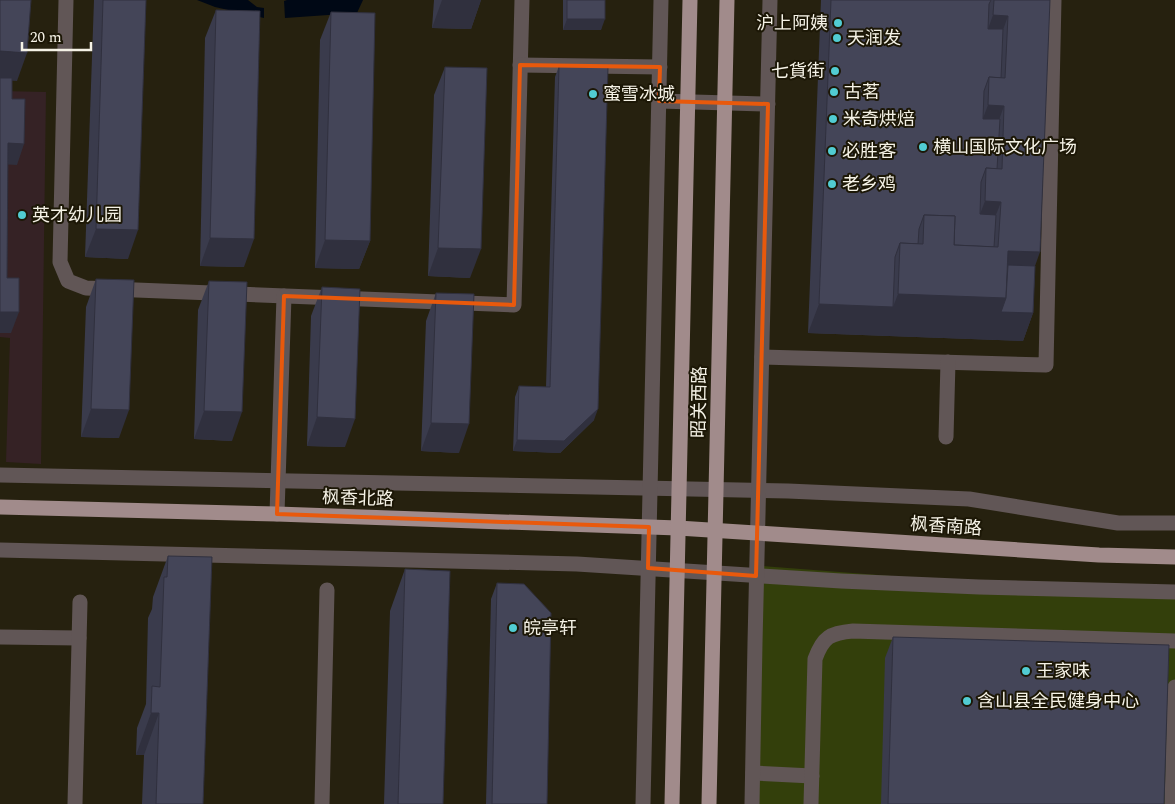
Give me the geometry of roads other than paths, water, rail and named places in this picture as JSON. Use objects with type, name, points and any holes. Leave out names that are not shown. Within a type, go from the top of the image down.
[{"type":"main road","name":"昭关西路","points":[[672,804],[690,0]]},
{"type":"main road","name":"昭关西路","points":[[709,804],[727,0]]},
{"type":"main road","name":"枫香北路","points":[[0,507],[277,514],[715,530]]},
{"type":"main road","name":"枫香南路","points":[[715,530],[1099,555],[1175,558]]},
{"type":"street","points":[[66,0],[60,262],[68,281],[86,288],[514,305],[522,0]]},
{"type":"street","points":[[643,804],[661,0]]},
{"type":"street","points":[[752,804],[770,0]]},
{"type":"street","points":[[762,357],[1046,365],[1054,0]]},
{"type":"street","points":[[520,65],[660,67]]},
{"type":"street","points":[[659,101],[768,104]]},
{"type":"street","points":[[277,514],[284,296]]},
{"type":"street","points":[[946,437],[948,362]]},
{"type":"street","points":[[0,475],[758,490],[969,500],[1118,523],[1175,523]]},
{"type":"street","points":[[0,550],[577,564],[841,581],[1175,592]]},
{"type":"street","points":[[322,804],[327,590]]},
{"type":"street","points":[[75,804],[80,602]]},
{"type":"street","points":[[812,804],[815,659],[820,647],[827,639],[837,633],[853,631],[1175,641]]},
{"type":"street","points":[[0,638],[79,638]]},
{"type":"street","points":[[1172,804],[1175,687]]},
{"type":"street","points":[[753,773],[812,776]]},
{"type":"place","name":"沪上阿姨","points":[[838,23]]},
{"type":"place","name":"天润发","points":[[837,38]]},
{"type":"place","name":"七貨街","points":[[835,71]]},
{"type":"place","name":"古茗","points":[[834,92]]},
{"type":"place","name":"蜜雪冰城","points":[[593,94]]},
{"type":"place","name":"米奇烘焙","points":[[833,119]]},
{"type":"place","name":"横山国际文化广场","points":[[923,147]]},
{"type":"place","name":"必胜客","points":[[832,151]]},
{"type":"place","name":"老乡鸡","points":[[832,184]]},
{"type":"place","name":"英才幼儿园","points":[[22,215]]},
{"type":"place","name":"皖亭轩","points":[[513,628]]},
{"type":"place","name":"王家味","points":[[1026,671]]},
{"type":"place","name":"含山县全民健身中心","points":[[967,701]]}]
